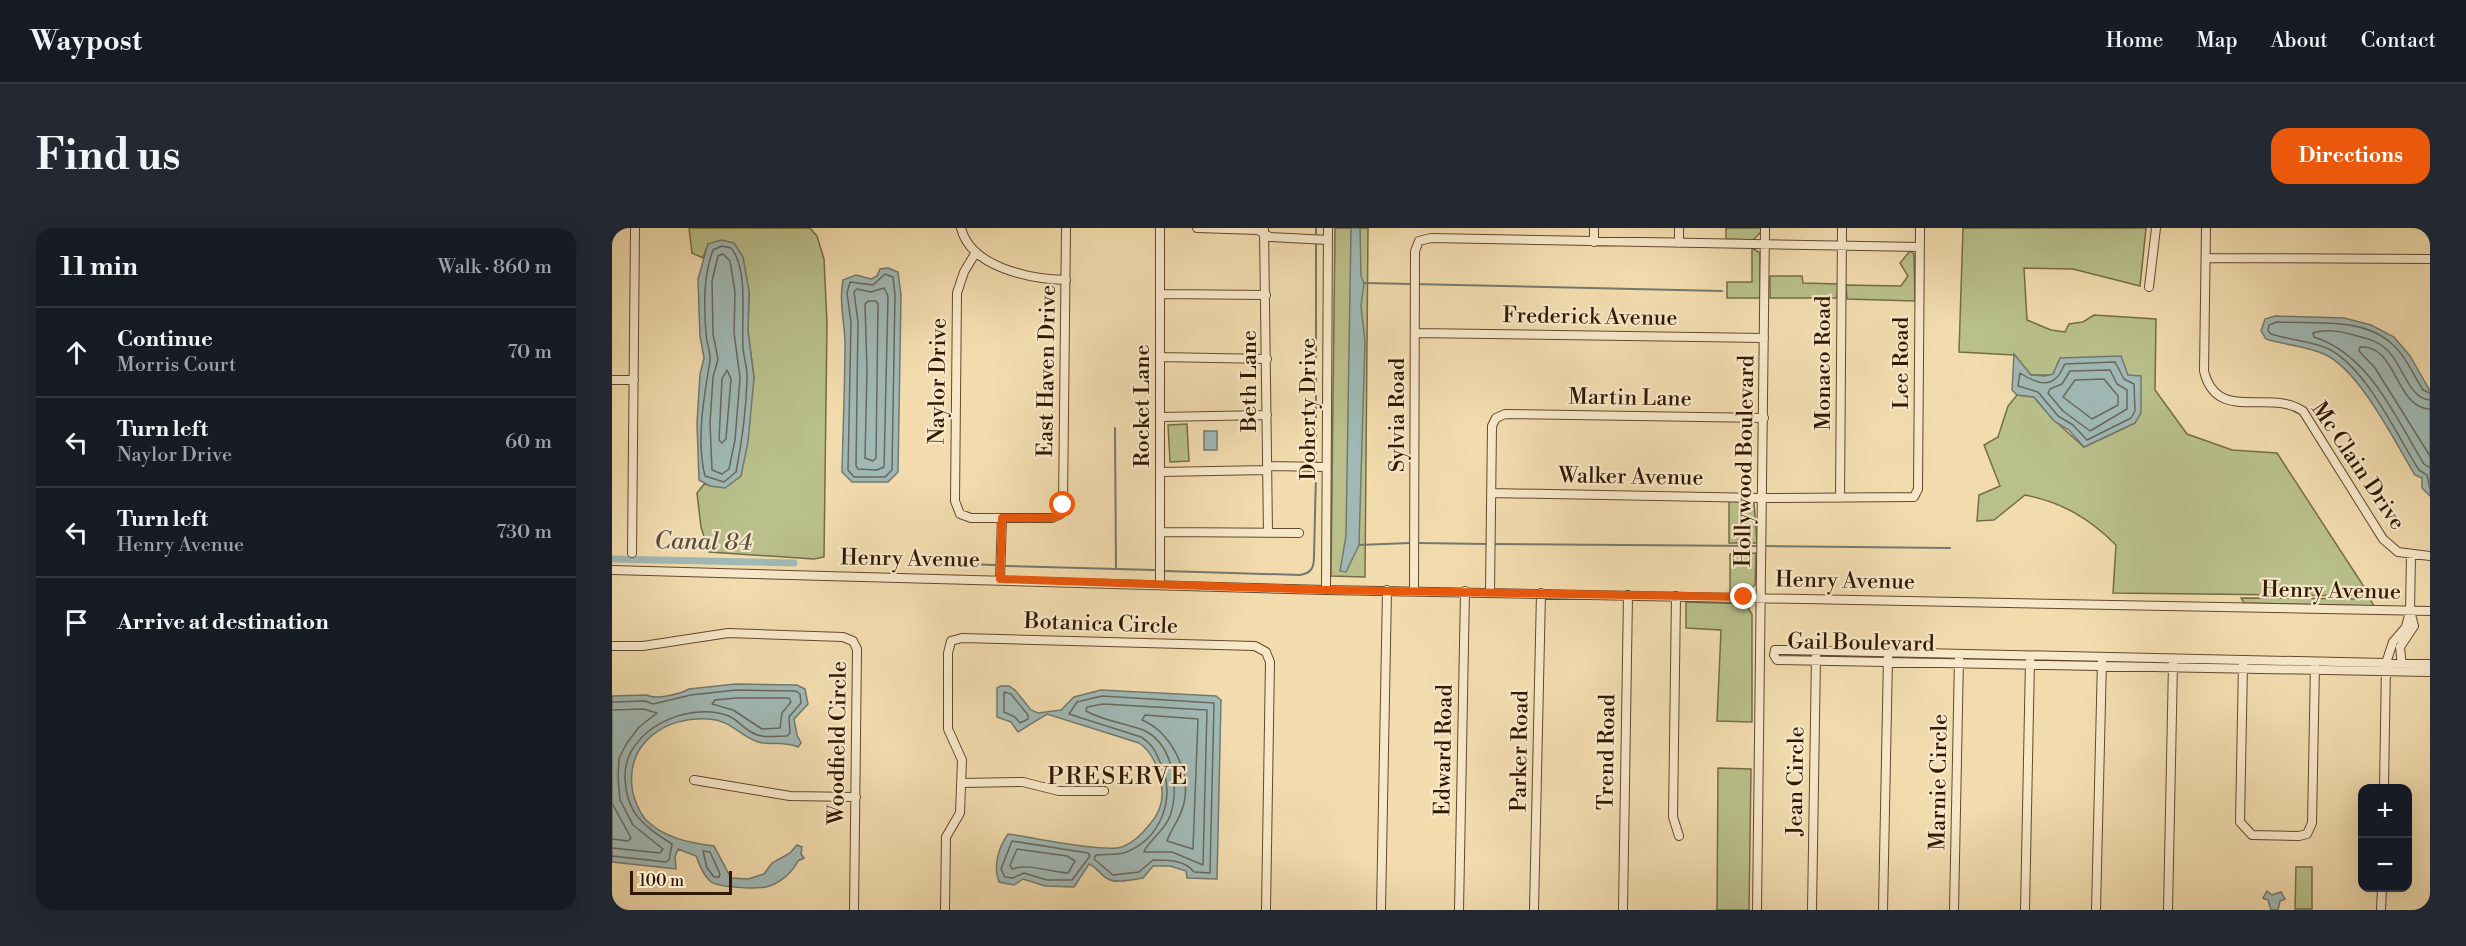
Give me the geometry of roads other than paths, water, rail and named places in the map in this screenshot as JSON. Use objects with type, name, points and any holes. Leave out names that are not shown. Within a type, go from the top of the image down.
[{"type":"street","points":[[632,553],[635,228]]},
{"type":"street","points":[[961,228],[963,236],[976,252],[1016,274],[1066,280]]},
{"type":"street","name":"East Haven Drive","points":[[1002,518],[1052,518],[1061,514],[1063,505],[1066,228]]},
{"type":"street","name":"Rocket Lane","points":[[1160,228],[1160,585]]},
{"type":"street","points":[[1197,228],[1258,230],[1264,231],[1270,237],[1328,240]]},
{"type":"street","name":"Doherty Drive","points":[[1326,590],[1328,228]]},
{"type":"street","points":[[1594,228],[1594,242],[1920,247]]},
{"type":"street","points":[[1679,228],[1679,243]]},
{"type":"street","name":"Hollywood Boulevard","points":[[1757,910],[1765,228]]},
{"type":"street","name":"Monaco Road","points":[[1840,498],[1842,228]]},
{"type":"street","name":"Lee Road","points":[[1914,497],[1918,489],[1920,228]]},
{"type":"street","points":[[2149,287],[2156,228]]},
{"type":"street","name":"Mc Clain Drive","points":[[2206,228],[2204,371],[2213,392],[2231,402],[2283,402],[2303,411],[2384,539],[2398,552],[2430,556]]},
{"type":"street","name":"Beth Lane","points":[[1264,231],[1268,533]]},
{"type":"street","name":"Sylvia Road","points":[[1414,590],[1415,251],[1419,241],[1431,238],[1594,242]]},
{"type":"street","name":"Naylor Drive","points":[[976,252],[964,272],[957,293],[955,501],[960,514],[971,518],[1002,518]]},
{"type":"street","points":[[2206,258],[2430,259]]},
{"type":"street","points":[[1160,294],[1266,295]]},
{"type":"street","name":"Frederick Avenue","points":[[1415,333],[1764,338]]},
{"type":"street","points":[[1160,357],[1267,359]]},
{"type":"street","points":[[612,380],[634,380]]},
{"type":"street","name":"Martin Lane","points":[[1491,493],[1492,426],[1496,418],[1505,414],[1764,418]]},
{"type":"street","points":[[1160,417],[1267,415]]},
{"type":"street","points":[[1160,472],[1325,467]]},
{"type":"street","points":[[1490,592],[1491,493]]},
{"type":"street","name":"Walker Avenue","points":[[1491,493],[1762,498],[1914,497]]},
{"type":"street","points":[[1000,579],[1002,518]]},
{"type":"street","points":[[1160,532],[1299,533]]},
{"type":"street","points":[[2384,784],[2386,667],[2393,642],[2406,627],[2410,611],[2411,555]]},
{"type":"street","name":"Henry Avenue","points":[[612,570],[1000,579],[1326,590],[2430,611]]},
{"type":"street","points":[[1381,910],[1387,590]]},
{"type":"street","name":"Edward Road","points":[[1459,910],[1465,591]]},
{"type":"street","name":"Parker Road","points":[[1534,910],[1541,593]]},
{"type":"street","name":"Trend Road","points":[[1623,910],[1628,595]]},
{"type":"street","points":[[1676,596],[1673,817],[1678,836]]},
{"type":"street","points":[[2402,667],[2400,647],[2414,626],[2410,611]]},
{"type":"street","name":"Woodfield Circle","points":[[612,646],[643,646],[728,633],[843,637],[853,641],[857,649],[854,910]]},
{"type":"street","name":"Botanica Circle","points":[[945,910],[946,837],[960,813],[962,760],[948,729],[948,653],[951,641],[962,638],[1255,646],[1266,652],[1270,662],[1266,910]]},
{"type":"street","points":[[2025,910],[2031,654]]},
{"type":"street","name":"Gail Boulevard","points":[[1816,656],[1959,658],[2031,654],[2102,661]]},
{"type":"street","name":"Jean Circle","points":[[1812,910],[1816,656]]},
{"type":"street","points":[[1884,910],[1888,658]]},
{"type":"street","name":"Gail Boulevard","points":[[1959,658],[2030,664],[2102,661],[2402,667],[2430,664]]},
{"type":"street","name":"Marnie Circle","points":[[1954,910],[1959,658]]},
{"type":"street","points":[[2097,910],[2102,661]]},
{"type":"street","points":[[2168,910],[2173,663]]},
{"type":"street","points":[[2243,664],[2240,822],[2252,835],[2299,836],[2307,834],[2312,823],[2315,665]]},
{"type":"street","name":"Gail Boulevard","points":[[2402,667],[2430,672]]},
{"type":"street","points":[[694,780],[790,796],[856,797]]},
{"type":"street","points":[[961,783],[1023,782],[1059,791],[1104,791]]},
{"type":"street","points":[[2381,910],[2382,892]]},
{"type":"water","points":[[1351,228],[1360,228],[1361,276],[1364,283],[1361,306],[1365,341],[1359,545],[1346,572],[1340,571],[1346,536]]},
{"type":"water","points":[[721,240],[734,243],[743,257],[749,291],[748,331],[754,378],[748,442],[741,476],[725,488],[710,486],[699,480],[697,423],[700,374],[704,358],[700,336],[698,279],[708,244]]},
{"type":"water","points":[[888,268],[898,272],[901,295],[898,472],[888,482],[852,482],[842,472],[845,341],[843,280],[856,275],[871,279],[877,276],[880,269]]},
{"type":"water","points":[[2275,316],[2344,318],[2371,325],[2394,337],[2410,356],[2430,391],[2430,496],[2422,488],[2422,478],[2415,475],[2363,390],[2337,362],[2310,349],[2266,339],[2261,331],[2265,319]]},
{"type":"water","points":[[2014,354],[2031,375],[2045,376],[2053,374],[2060,358],[2121,356],[2128,375],[2141,376],[2141,413],[2135,423],[2084,447],[2069,430],[2054,421],[2034,397],[2017,395],[2012,390]]},
{"type":"water","points":[[1204,431],[1217,431],[1217,450],[1204,450]]},
{"type":"water","points":[[736,684],[797,685],[805,689],[808,704],[794,719],[801,743],[798,747],[758,742],[716,720],[693,719],[679,722],[653,735],[643,744],[636,757],[632,771],[632,787],[637,804],[646,820],[661,831],[687,841],[714,846],[731,878],[748,879],[764,874],[772,863],[790,853],[797,845],[802,847],[801,854],[804,858],[798,861],[780,881],[771,886],[754,888],[728,887],[710,881],[696,856],[678,849],[675,857],[676,869],[612,862],[612,696],[662,697],[689,689]]},
{"type":"water","points":[[1009,686],[1015,690],[1031,710],[1038,713],[1061,710],[1074,697],[1101,690],[1216,696],[1221,700],[1217,879],[1187,878],[1186,871],[1170,866],[1153,866],[1143,878],[1116,881],[1106,878],[1089,864],[1074,887],[1045,886],[1023,879],[1014,885],[999,882],[996,870],[998,858],[1008,834],[1100,848],[1122,847],[1144,831],[1153,820],[1162,800],[1160,777],[1155,764],[1149,752],[1139,743],[1047,714],[1018,732],[1011,722],[997,717],[997,688]]},
{"type":"water","points":[[2267,891],[2272,895],[2281,892],[2285,899],[2280,901],[2278,910],[2271,910],[2268,900],[2263,898]]},
{"type":"waterway","points":[[1316,228],[1316,234]]},
{"type":"waterway","points":[[1316,242],[1316,462]]},
{"type":"waterway","points":[[1364,283],[1722,291]]},
{"type":"waterway","points":[[1115,428],[1116,569]]},
{"type":"waterway","points":[[1165,571],[1300,575],[1307,573],[1312,569],[1314,560],[1316,474]]},
{"type":"waterway","points":[[1359,545],[1410,543]]},
{"type":"waterway","points":[[1418,543],[1487,544]]},
{"type":"waterway","points":[[1495,544],[1758,546]]},
{"type":"waterway","points":[[1764,546],[1950,548]]},
{"type":"waterway","name":"Canal 84","points":[[612,559],[794,563]]},
{"type":"waterway","points":[[935,563],[995,565]]},
{"type":"waterway","points":[[1006,566],[1154,570]]},
{"type":"district","name":"PRESERVE","points":[[1118,777]]}]
